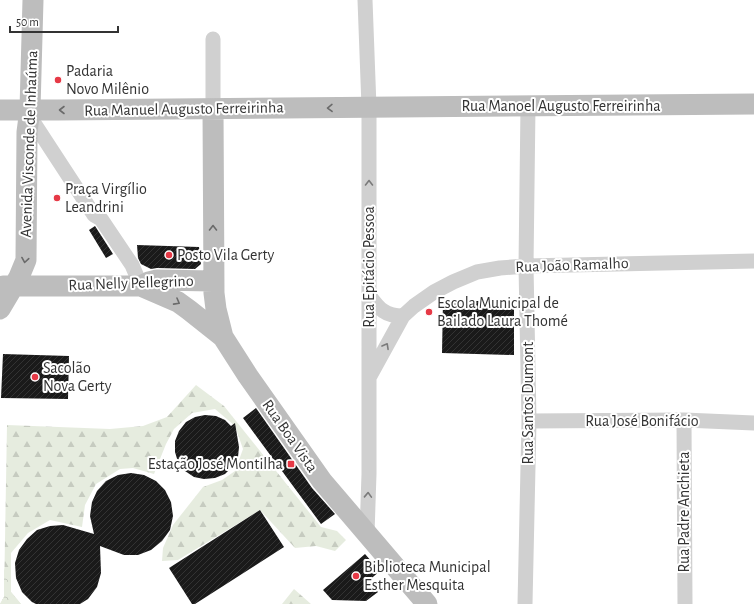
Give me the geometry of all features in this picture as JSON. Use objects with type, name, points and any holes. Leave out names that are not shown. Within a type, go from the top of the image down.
[{"type":"main road","name":"Avenida Visconde de Inhaúma","points":[[0,309],[7,286],[23,270],[26,260],[27,132],[30,113],[33,0]]},
{"type":"main road","name":"Rua Manoel Augusto Ferreirinha","points":[[369,107],[754,104]]},
{"type":"main road","name":"Rua Manuel Augusto Ferreirinha","points":[[0,110],[30,113],[369,107]]},
{"type":"main road","points":[[213,109],[213,281],[216,309],[222,337]]},
{"type":"main road","name":"Rua Nelly Pellegrino","points":[[7,286],[141,286],[158,280],[213,281]]},
{"type":"main road","name":"Rua Boa Vista","points":[[141,286],[178,302],[222,337],[322,481],[427,604]]},
{"type":"street","name":"Rua Epitácio Pessoa","points":[[365,0],[369,107],[369,474],[367,534]]},
{"type":"street","points":[[213,39],[213,109]]},
{"type":"street","name":"Rua Santos Dumont","points":[[525,604],[529,421],[526,266],[528,106]]},
{"type":"street","points":[[30,113],[94,215],[101,219],[132,265],[141,286]]},
{"type":"street","name":"Rua João Ramalho","points":[[369,376],[403,316],[434,292],[477,272],[526,266],[754,261]]},
{"type":"street","points":[[369,295],[376,305],[387,314],[403,316]]},
{"type":"street","name":"Rua José Bonifácio","points":[[529,421],[684,420],[754,424]]},
{"type":"street","name":"Rua Padre Anchieta","points":[[684,420],[685,604]]},
{"type":"green space","points":[[196,385],[224,406],[321,527],[337,531],[346,540],[335,551],[316,546],[295,548],[260,510],[178,560],[162,561],[163,548],[173,525],[203,487],[222,480],[235,471],[243,449],[235,426],[215,409],[192,413],[174,429],[166,444],[154,474],[133,468],[120,469],[96,484],[85,505],[82,527],[50,520],[28,533],[11,553],[11,592],[21,604],[0,604],[4,597],[7,425],[110,429],[143,426],[167,417]]},
{"type":"green space","points":[[4,567],[11,592],[21,604],[0,604],[4,597]]},
{"type":"green space","points":[[294,589],[311,604],[282,604]]},
{"type":"building","points":[[95,226],[113,254],[106,258],[89,230]]},
{"type":"building","name":"Posto Vila Gerty","points":[[137,245],[199,247],[201,264],[195,269],[151,269],[141,264],[138,258]]},
{"type":"building","points":[[443,301],[514,301],[514,355],[442,353]]},
{"type":"building","name":"Sacolão Nova Gerty","points":[[3,354],[69,356],[68,399],[1,398]]},
{"type":"building","name":"Estação José Montilha","points":[[256,408],[312,488],[335,514],[321,524],[243,418]]},
{"type":"building","points":[[205,415],[216,416],[225,420],[231,426],[235,423],[239,447],[238,457],[233,466],[225,474],[215,478],[204,479],[194,477],[185,471],[178,462],[175,452],[175,441],[179,431],[186,422],[195,417]]},
{"type":"building","points":[[131,473],[144,475],[156,481],[165,490],[171,502],[173,516],[170,530],[162,541],[151,550],[138,555],[124,555],[100,546],[101,573],[97,587],[88,599],[80,604],[36,604],[32,602],[22,592],[16,578],[15,563],[19,550],[27,539],[37,530],[50,526],[63,525],[94,534],[90,516],[92,502],[97,491],[106,481],[118,475]]},
{"type":"building","points":[[260,510],[284,547],[195,604],[192,604],[169,568]]},
{"type":"building","name":"Biblioteca Municipal Esther Mesquita","points":[[365,554],[380,571],[367,582],[378,592],[366,601],[332,600],[323,590]]},
{"type":"place","name":"Padaria Novo Milênio","points":[[58,80]]},
{"type":"place","name":"Praça Virgílio Leandrini","points":[[57,198]]},
{"type":"place","name":"Posto Vila Gerty","points":[[169,255]]},
{"type":"place","name":"Escola Municipal de Bailado Laura Thomé","points":[[429,312]]},
{"type":"place","name":"Sacolão Nova Gerty","points":[[35,377]]},
{"type":"place","name":"Estação José Montilha","points":[[291,464]]},
{"type":"place","name":"Biblioteca Municipal Esther Mesquita","points":[[356,576]]}]
